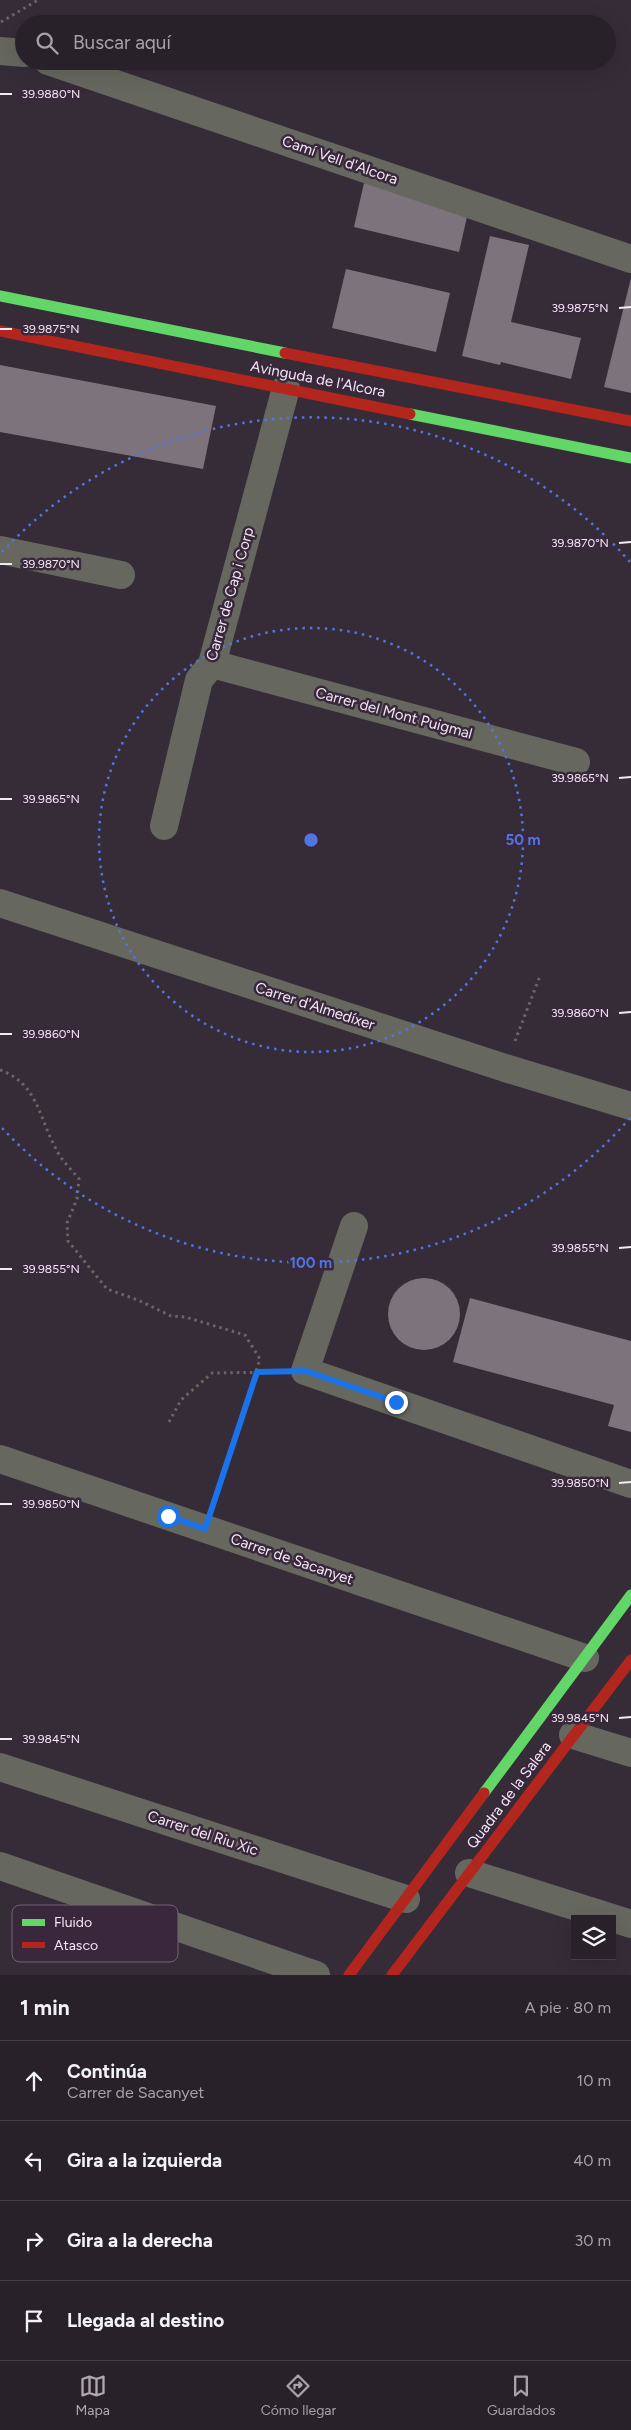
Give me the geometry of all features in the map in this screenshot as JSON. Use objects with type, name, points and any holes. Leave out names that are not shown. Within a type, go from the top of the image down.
[{"type":"main road","name":"Avinguda de l'Alcora","points":[[0,296],[631,422]]},
{"type":"main road","name":"Avinguda de l'Alcora","points":[[0,331],[631,458]]},
{"type":"main road","name":"Quadra de la Salera","points":[[349,1975],[542,1723],[585,1658],[631,1595]]},
{"type":"main road","name":"Quadra de la Salera","points":[[392,1975],[457,1868],[566,1732],[631,1660]]},
{"type":"main road","points":[[437,1858],[457,1868]]},
{"type":"street","points":[[0,51],[15,52]]},
{"type":"street","name":"Camí Vell d'Alcora","points":[[74,70],[631,259]]},
{"type":"street","name":"Carrer de Cap i Corp","points":[[164,826],[199,680],[212,664],[286,388]]},
{"type":"street","points":[[0,550],[122,576]]},
{"type":"street","name":"Carrer del Mont Puigmal","points":[[212,664],[576,762]]},
{"type":"street","name":"Carrer d'Almedíxer","points":[[0,903],[505,1068],[631,1106]]},
{"type":"street","points":[[354,1226],[306,1371],[631,1484]]},
{"type":"street","name":"Carrer de Sacanyet","points":[[0,1459],[585,1658]]},
{"type":"street","points":[[566,1732],[631,1753]]},
{"type":"street","name":"Carrer del Riu Xic","points":[[0,1767],[406,1899]]},
{"type":"street","points":[[0,1866],[113,1905]]},
{"type":"street","points":[[457,1868],[631,1924]]},
{"type":"street","points":[[178,1927],[316,1975]]},
{"type":"path","points":[[0,22],[38,0]]},
{"type":"path","points":[[505,1068],[540,976]]},
{"type":"path","points":[[0,1070],[13,1075],[37,1101],[55,1148],[78,1179],[78,1200],[67,1223],[68,1241],[107,1289],[138,1300],[171,1316],[185,1317],[245,1335],[260,1359],[205,1529]]},
{"type":"path","points":[[169,1422],[181,1400],[212,1373],[306,1371]]},
{"type":"building","points":[[364,183],[469,208],[459,252],[354,227]]},
{"type":"building","points":[[490,236],[529,245],[511,322],[581,338],[571,379],[501,362],[500,365],[462,356]]},
{"type":"building","points":[[346,269],[450,293],[436,352],[332,328]]},
{"type":"building","points":[[631,278],[631,393],[604,387]]},
{"type":"building","points":[[0,365],[216,406],[203,469],[0,432]]},
{"type":"building","points":[[431,1278],[450,1288],[458,1300],[460,1314],[458,1328],[450,1340],[438,1348],[417,1350],[398,1340],[390,1328],[388,1307],[398,1288],[410,1280]]},
{"type":"building","points":[[470,1298],[631,1341],[631,1432],[608,1426],[614,1405],[453,1362]]},
{"type":"traffic: fast","points":[[0,296],[285,353]]},
{"type":"traffic: fast","points":[[410,414],[631,458]]},
{"type":"traffic: fast","points":[[484,1793],[631,1595]]},
{"type":"traffic: jam","points":[[0,331],[410,414]]},
{"type":"traffic: jam","points":[[285,353],[631,421]]},
{"type":"traffic: jam","points":[[392,1975],[631,1660]]},
{"type":"traffic: jam","points":[[349,1975],[484,1793]]},
{"type":"route","points":[[168,1516],[205,1529],[257,1372],[306,1371],[396,1402]]}]
